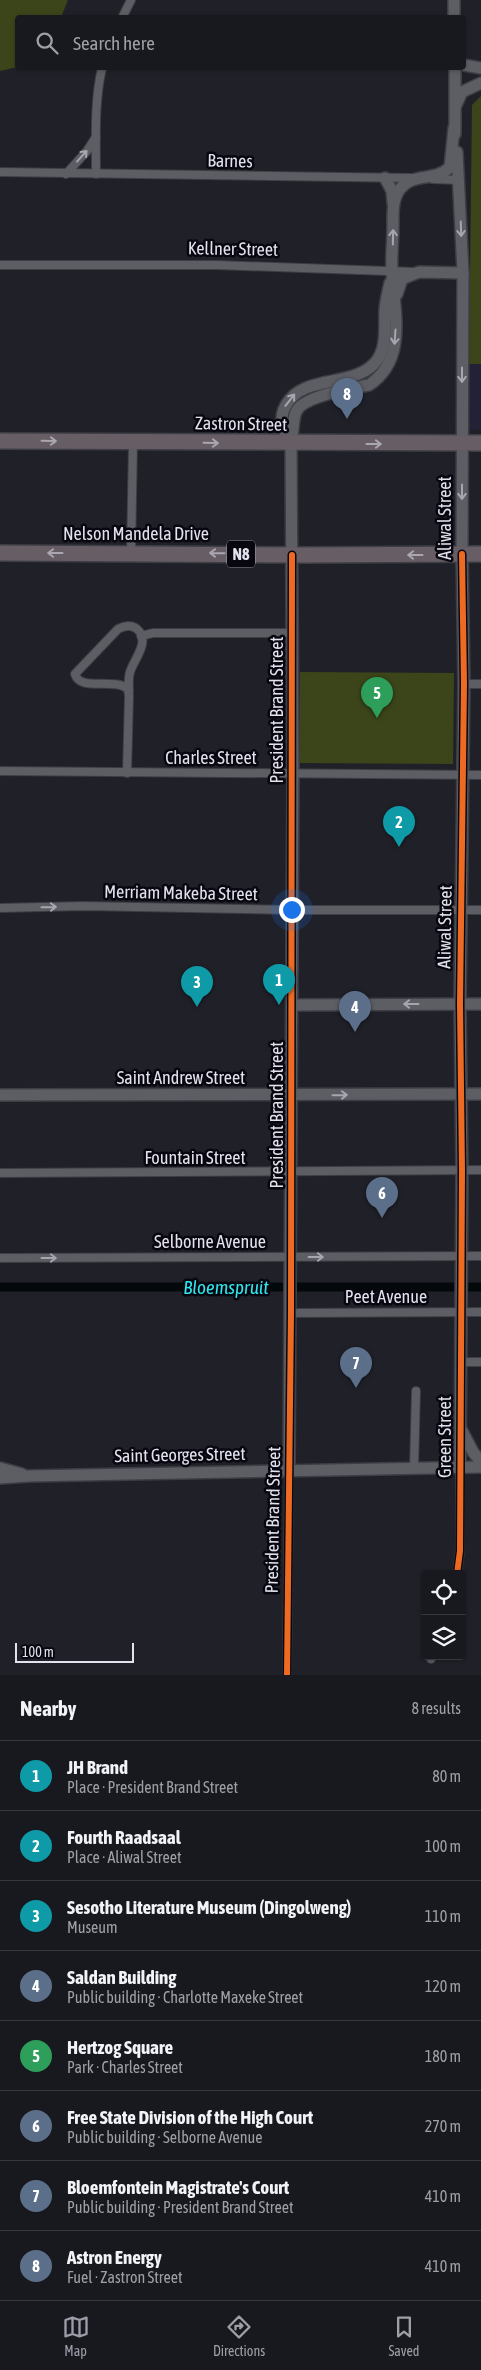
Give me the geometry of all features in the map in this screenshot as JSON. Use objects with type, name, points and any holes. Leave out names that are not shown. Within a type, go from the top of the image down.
[{"type":"highway","name":"Zastron Street","points":[[0,440],[481,443]]},
{"type":"highway","name":"Nelson Mandela Drive","points":[[0,552],[292,555],[481,554]]},
{"type":"street","points":[[124,15],[131,0]]},
{"type":"street","points":[[454,0],[454,15]]},
{"type":"street","points":[[466,64],[481,61]]},
{"type":"street","points":[[466,64],[481,68]]},
{"type":"street","points":[[96,174],[98,86],[102,70]]},
{"type":"street","name":"Aliwal Street","points":[[455,70],[454,128],[459,180],[463,273],[462,554],[464,684],[460,1004],[462,1170],[460,1299]]},
{"type":"street","points":[[454,108],[462,92],[481,82]]},
{"type":"street","points":[[393,202],[400,188],[408,181],[438,176],[450,166],[454,128]]},
{"type":"street","points":[[66,174],[96,138]]},
{"type":"street","name":"Barnes","points":[[0,172],[459,180]]},
{"type":"street","points":[[384,178],[392,191],[392,271],[396,304]]},
{"type":"street","name":"Kellner Street","points":[[1,265],[217,265],[463,273]]},
{"type":"street","points":[[291,443],[282,429],[283,410],[291,397],[309,387],[364,371],[374,364],[380,354],[384,340],[385,307],[392,271]]},
{"type":"street","points":[[291,443],[296,412],[301,404],[321,396],[369,384],[386,368],[392,359],[394,348],[398,288],[402,279],[418,272]]},
{"type":"street","points":[[131,552],[133,442]]},
{"type":"street","name":"President Brand Street","points":[[287,1675],[292,1172],[293,773],[291,443]]},
{"type":"street","points":[[127,773],[129,692],[129,674],[141,649],[141,636],[133,626],[123,626],[75,674],[77,680],[84,684],[115,684],[125,687],[129,692]]},
{"type":"street","points":[[141,636],[153,633],[292,633]]},
{"type":"street","points":[[464,684],[481,684]]},
{"type":"street","name":"Charles Street","points":[[0,771],[481,775]]},
{"type":"street","name":"Merriam Makeba Street","points":[[0,908],[84,906],[292,910],[481,910]]},
{"type":"street","points":[[292,1005],[481,1004]]},
{"type":"street","name":"Saint Andrew Street","points":[[0,1095],[292,1096],[481,1094]]},
{"type":"street","name":"Fountain Street","points":[[0,1173],[481,1170]]},
{"type":"street","name":"Selborne Avenue","points":[[0,1258],[291,1262],[461,1261],[481,1256]]},
{"type":"street","name":"Green Street","points":[[458,1570],[460,1551],[460,1299]]},
{"type":"street","name":"Peet Avenue","points":[[291,1313],[481,1312]]},
{"type":"street","points":[[460,1362],[481,1362]]},
{"type":"street","points":[[414,1468],[416,1391]]},
{"type":"street","points":[[459,1425],[466,1441],[481,1462]]},
{"type":"street","name":"Saint Georges Street","points":[[0,1478],[289,1469],[481,1467]]},
{"type":"street","name":"Saint Georges Street","points":[[0,1468],[29,1476]]},
{"type":"shaded area","points":[[469,364],[481,364],[481,430],[469,429]]},
{"type":"green space","points":[[0,0],[68,0],[62,15],[15,15],[15,67],[0,71]]},
{"type":"green space","points":[[481,96],[481,364],[469,364],[472,105]]},
{"type":"green space","points":[[300,672],[454,673],[453,764],[299,763]]},
{"type":"waterway","name":"Bloemspruit","points":[[0,1287],[481,1287]]},
{"type":"cycle path","points":[[458,1570],[460,1551],[462,1170],[460,1004],[464,684],[462,554]]},
{"type":"cycle path","points":[[287,1675],[291,1313],[292,555]]},
{"type":"place","name":"Astron Energy","points":[[347,419]]},
{"type":"place","name":"Hertzog Square","points":[[377,718]]},
{"type":"place","name":"Fourth Raadsaal","points":[[399,847]]},
{"type":"place","name":"JH Brand","points":[[279,1005]]},
{"type":"place","name":"Sesotho Literature Museum (Dingolweng)","points":[[197,1007]]},
{"type":"place","name":"Saldan Building","points":[[355,1032]]},
{"type":"place","name":"Free State Division of the High Court","points":[[382,1218]]},
{"type":"place","name":"Bloemfontein Magistrate's Court","points":[[356,1388]]}]
